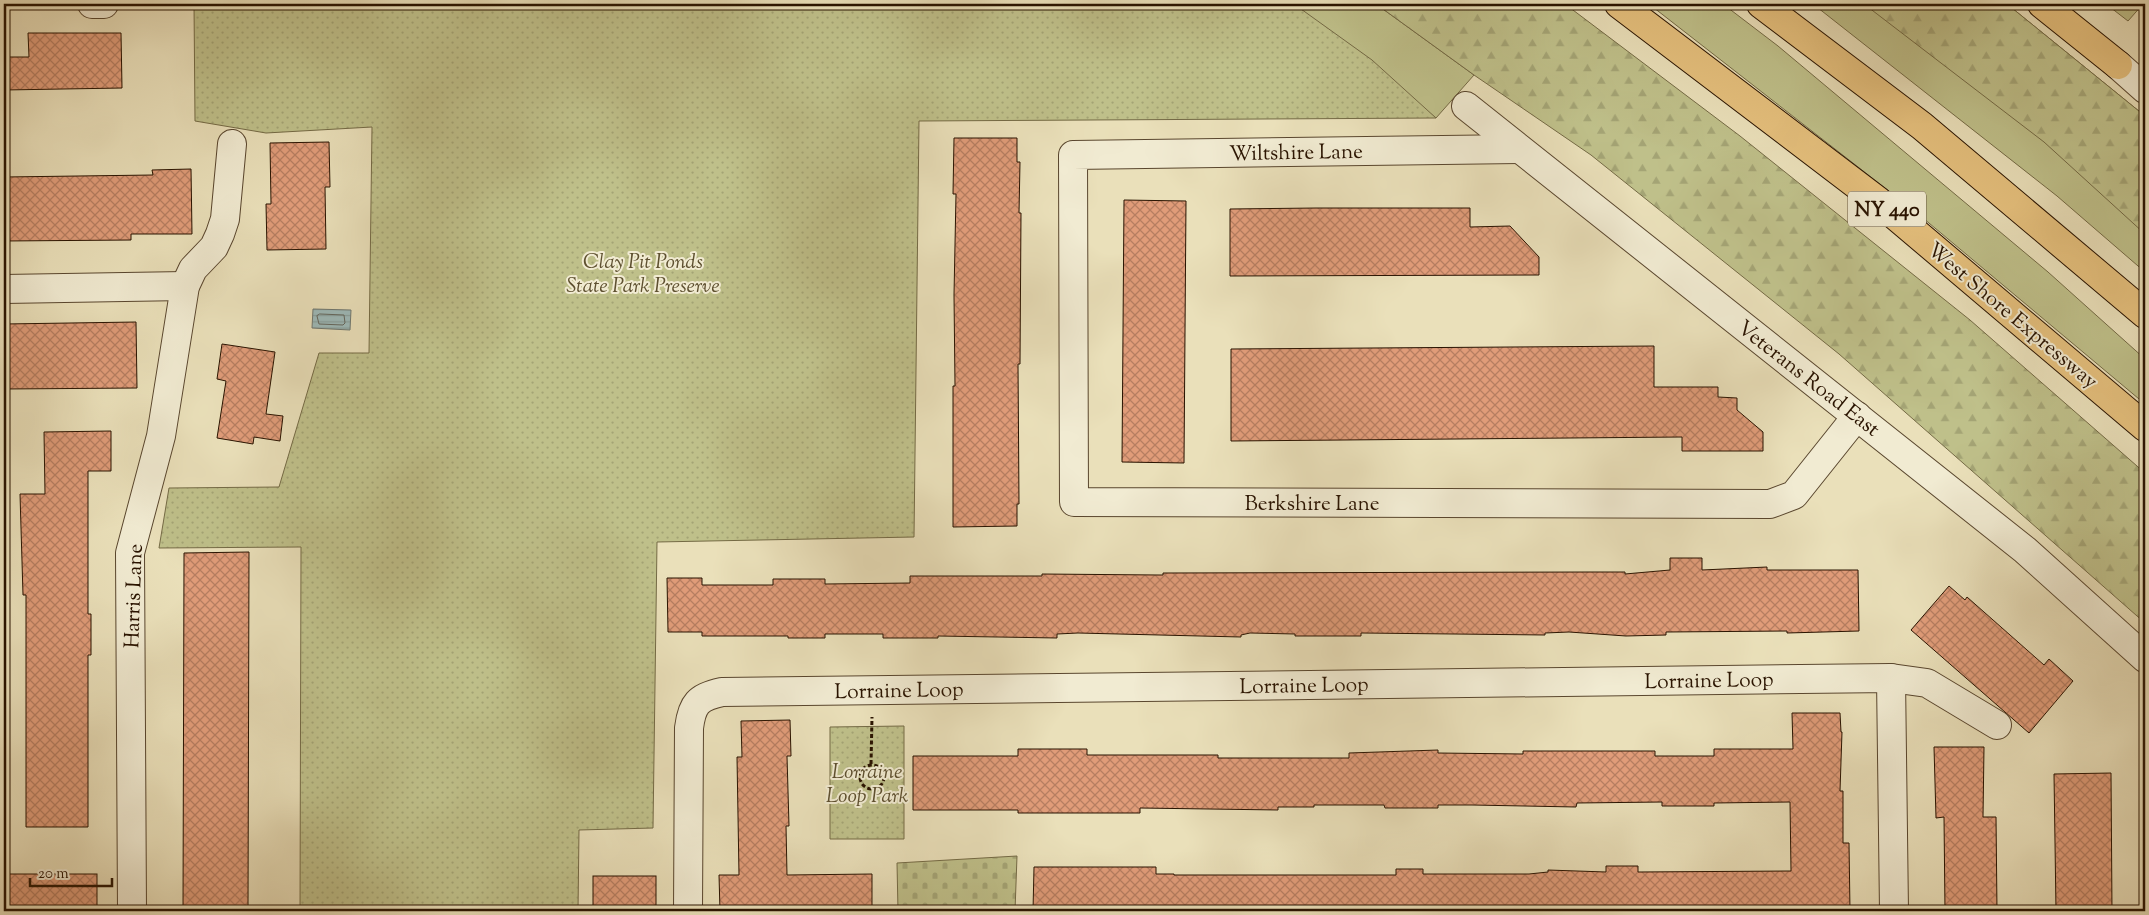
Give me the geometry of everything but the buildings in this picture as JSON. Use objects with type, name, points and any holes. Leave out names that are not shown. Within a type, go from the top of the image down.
[{"type":"highway","name":"West Shore Expressway","points":[[1619,4],[1878,201],[2145,427]]},
{"type":"highway","points":[[1761,4],[1922,126],[2145,314]]},
{"type":"highway","points":[[2042,4],[2118,65]]},
{"type":"street","points":[[92,4],[104,4]]},
{"type":"street","points":[[2118,65],[2145,89]]},
{"type":"street","name":"Veterans Road East","points":[[1466,106],[2025,550],[2145,658]]},
{"type":"street","name":"Harris Lane","points":[[132,911],[130,553],[160,436],[185,286],[193,269],[214,247],[225,219],[232,144]]},
{"type":"street","name":"Wiltshire Lane","points":[[1073,155],[1519,149]]},
{"type":"street","name":"Berkshire Lane","points":[[1073,155],[1074,502],[1770,504],[1794,495],[1857,416]]},
{"type":"street","points":[[4,289],[185,286]]},
{"type":"street","points":[[1891,678],[1894,911]]},
{"type":"street","name":"Lorraine Loop","points":[[688,911],[691,713],[698,701],[709,695],[722,692],[1891,678],[1927,683],[1997,725]]},
{"type":"path","points":[[871,764],[872,716]]},
{"type":"path","points":[[871,764],[879,766],[884,773],[882,785],[875,789],[867,788],[860,779],[863,768],[871,764]]},
{"type":"green space","name":"Clay Pit Ponds State Park Preserve","points":[[194,4],[1294,4],[1372,60],[1436,118],[919,121],[914,537],[657,542],[653,828],[579,830],[578,911],[300,911],[301,547],[159,548],[169,488],[279,487],[319,353],[369,353],[372,127],[266,133],[195,121]]},
{"type":"green space","points":[[1292,4],[1376,4],[1474,75],[1436,118]]},
{"type":"green space","points":[[1376,4],[1565,4],[1740,136],[1970,320],[2145,473],[2145,623],[1839,354],[1591,155],[1474,75]]},
{"type":"green space","points":[[1649,4],[1723,4],[1778,46],[2048,272],[2145,359],[2145,404],[1917,213]]},
{"type":"green space","points":[[1813,4],[2007,4],[2145,116],[2145,272],[2057,196]]},
{"type":"green space","points":[[1864,4],[2007,4],[2145,116],[2145,234],[2044,142]]},
{"type":"green space","points":[[2106,4],[2143,4],[2128,21]]},
{"type":"green space","name":"Lorraine Loop Park","points":[[904,726],[904,839],[830,839],[830,727]]},
{"type":"green space","points":[[1017,856],[1015,911],[898,911],[897,863]]},
{"type":"water","points":[[313,309],[351,310],[350,330],[312,328]]}]
